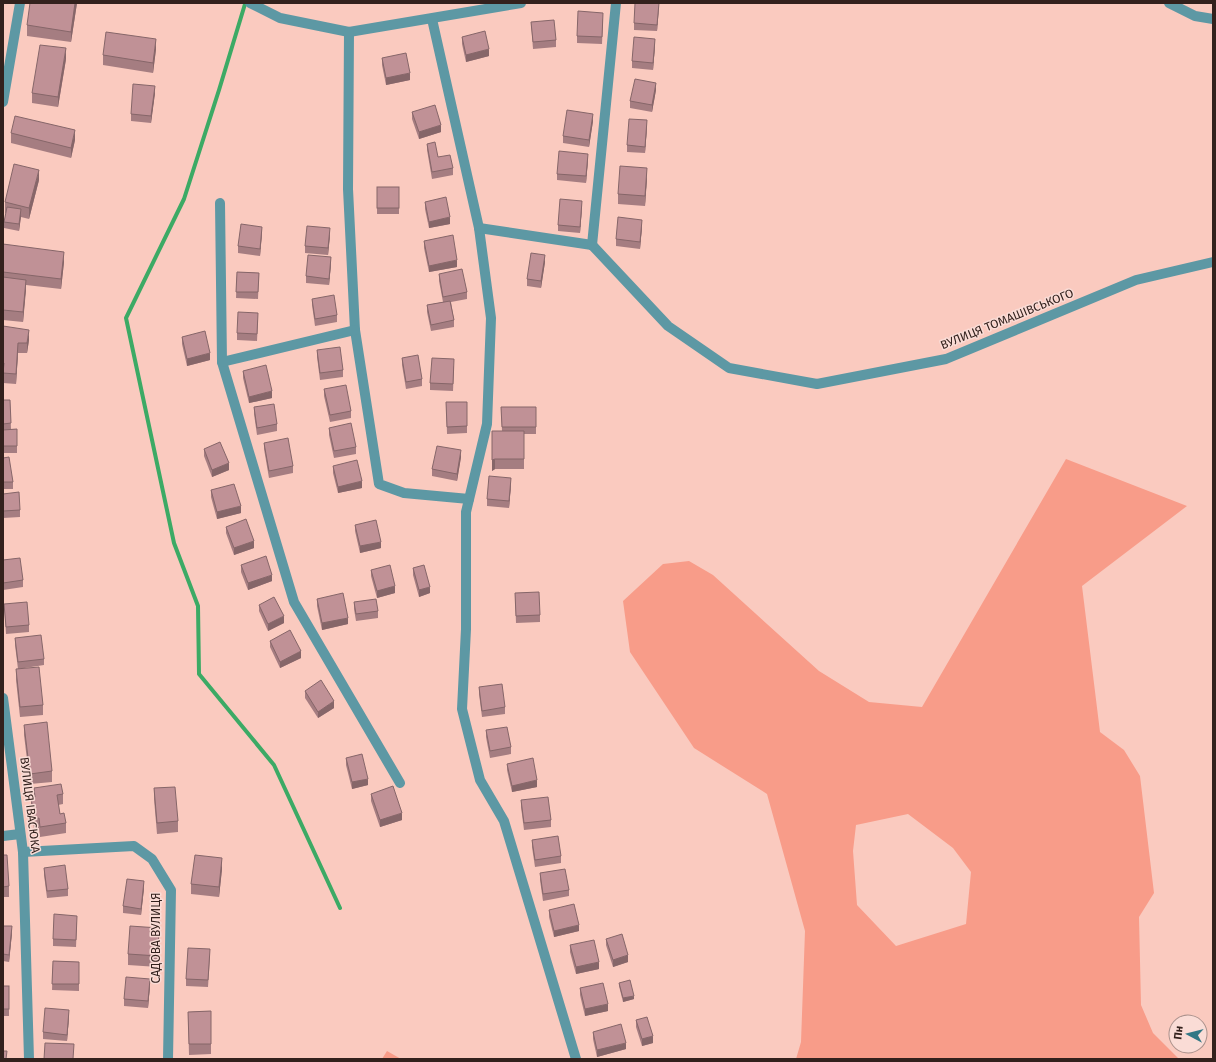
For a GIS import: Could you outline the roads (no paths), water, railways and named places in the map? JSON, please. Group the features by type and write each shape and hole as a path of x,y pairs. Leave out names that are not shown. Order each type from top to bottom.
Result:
{"street":[{"path":"3,102 20,3"},
{"path":"250,3 280,18 349,32 521,3"},
{"path":"479,228 592,245 616,3"},
{"path":"1169,3 1195,16 1213,20"},
{"path":"432,19 479,228 491,318 487,424 466,512 466,629 462,709 480,780 504,821 576,1059"},
{"path":"349,32 348,189 355,330 379,484 404,493 469,499"},
{"path":"220,203 222,362 294,602 400,783"},
{"name":"ВУЛИЦЯ ТОМАШІВСЬКОГО","path":"592,245 668,326 729,368 817,384 946,359 1136,280 1213,262"},
{"path":"222,362 355,330"},
{"name":"ВУЛИЦЯ ІВАСЮКА","path":"3,698 23,852 29,1059"},
{"path":"3,836 20,834"},
{"name":"САДОВА ВУЛИЦЯ","path":"23,852 134,846 152,859 171,890 168,1059"}],"waterway":[{"path":"245,4 184,199 126,318 174,543 198,606 199,674 274,765 340,908"}]}
